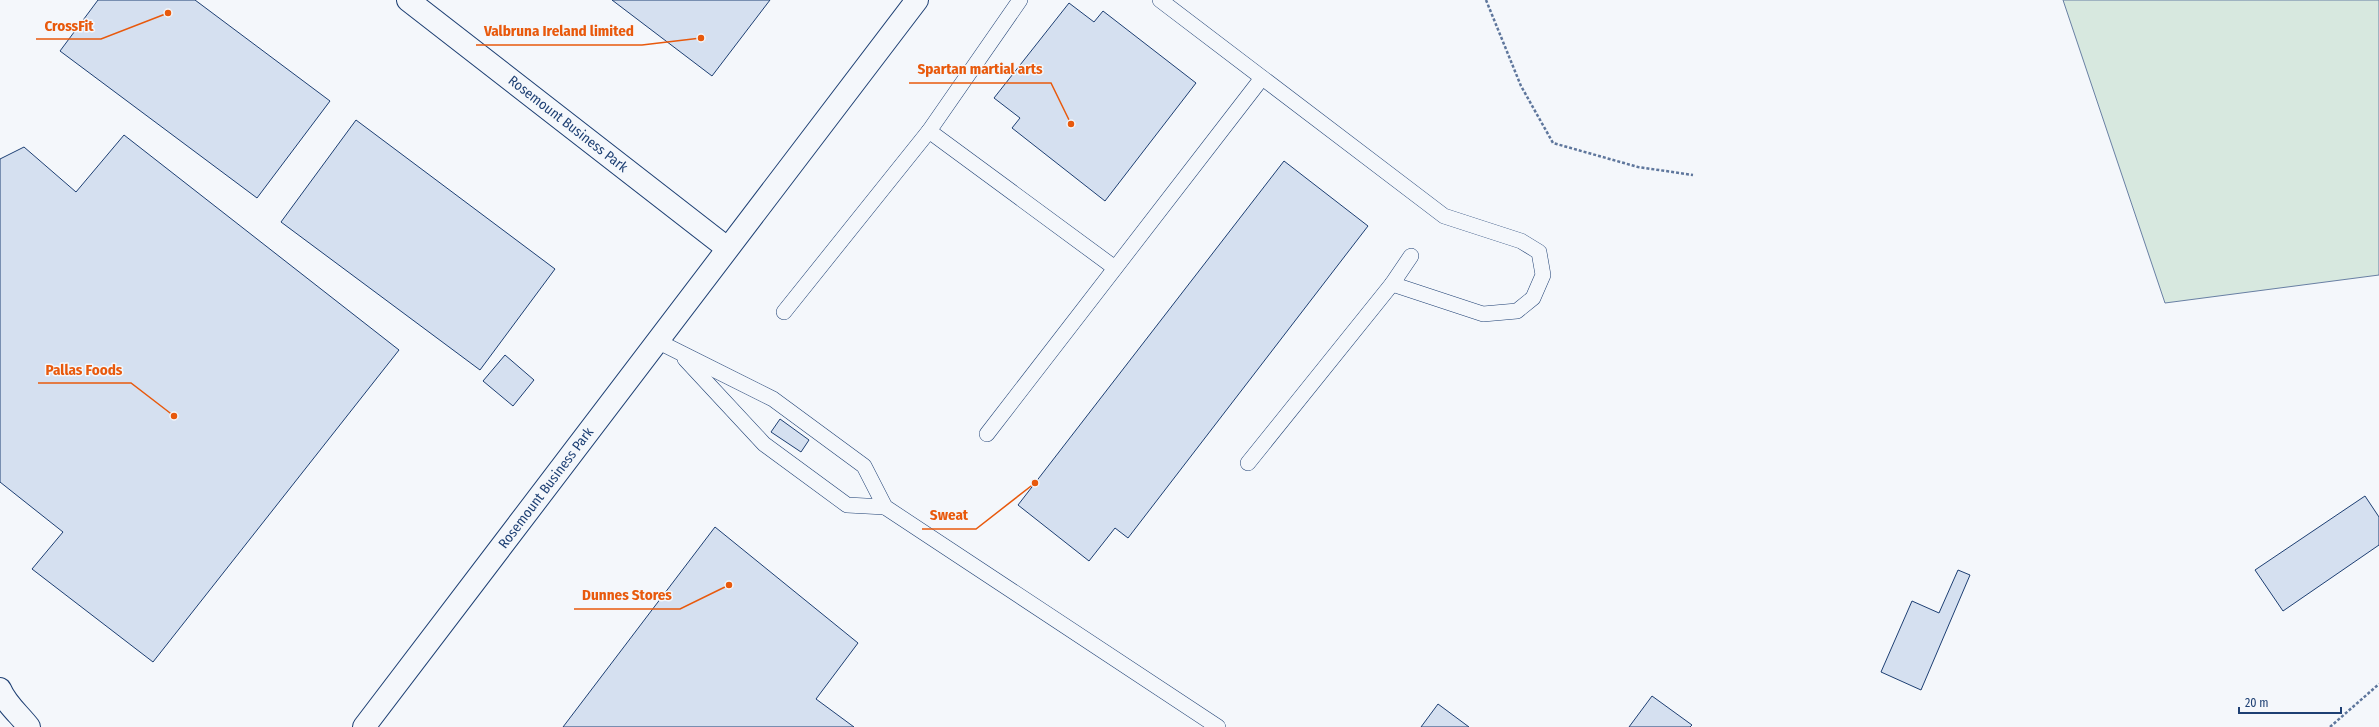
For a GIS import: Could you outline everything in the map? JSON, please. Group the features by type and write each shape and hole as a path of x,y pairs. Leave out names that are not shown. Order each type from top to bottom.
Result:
{"street":[{"name":"Rosemount Business Park","path":"408,0 727,248"},
{"name":"Rosemount Business Park","path":"364,727 917,0"},
{"path":"1,696 17,710 29,727"}],"lane":[{"path":"784,312 929,131 1020,0"},
{"path":"1160,0 1444,216 1521,241 1539,252 1543,275 1534,298 1517,311 1483,314 1392,284"},
{"path":"987,434 1262,78"},
{"path":"929,131 1115,268"},
{"path":"1248,463 1392,284 1410,256"},
{"path":"657,341 773,399 864,466 885,507 1218,727"},
{"path":"677,351 764,444 847,505 885,507"}],"path":[{"path":"1486,0 1521,86 1553,142 1638,167 1692,175"},
{"path":"2330,727 2379,684"}],"shaded area":[{"path":"2063,0 2379,0 2379,275 2165,303"}],"building":[{"path":"98,0 195,0 330,101 257,198 60,51"},
{"path":"612,0 770,0 712,76"},
{"path":"1069,3 1094,22 1103,11 1196,83 1105,201 1012,128 1020,118 994,98"},
{"path":"356,120 555,269 480,370 281,222"},
{"path":"124,135 399,350 153,662 32,569 63,532 0,482 0,159 24,147 76,192"},
{"path":"1284,161 1368,226 1128,538 1115,528 1089,561 1018,505"},
{"path":"505,355 534,380 513,406 483,381"},
{"path":"780,419 809,440 801,452 771,432"},
{"path":"2365,496 2379,517 2379,545 2283,611 2255,570"},
{"path":"715,527 858,643 816,699 854,727 563,727"},
{"path":"1958,570 1970,575 1921,690 1881,672 1912,601 1939,613"},
{"path":"1652,696 1692,725 1690,727 1629,727"},
{"path":"1438,704 1469,727 1421,727"}],"place":[{"name":"CrossFit","path":"168,13"},
{"name":"Valbruna Ireland limited","path":"701,38"},
{"name":"Spartan martial arts","path":"1071,124"},
{"name":"Pallas Foods","path":"174,416"},
{"name":"Sweat","path":"1035,483"},
{"name":"Dunnes Stores","path":"729,585"}]}
